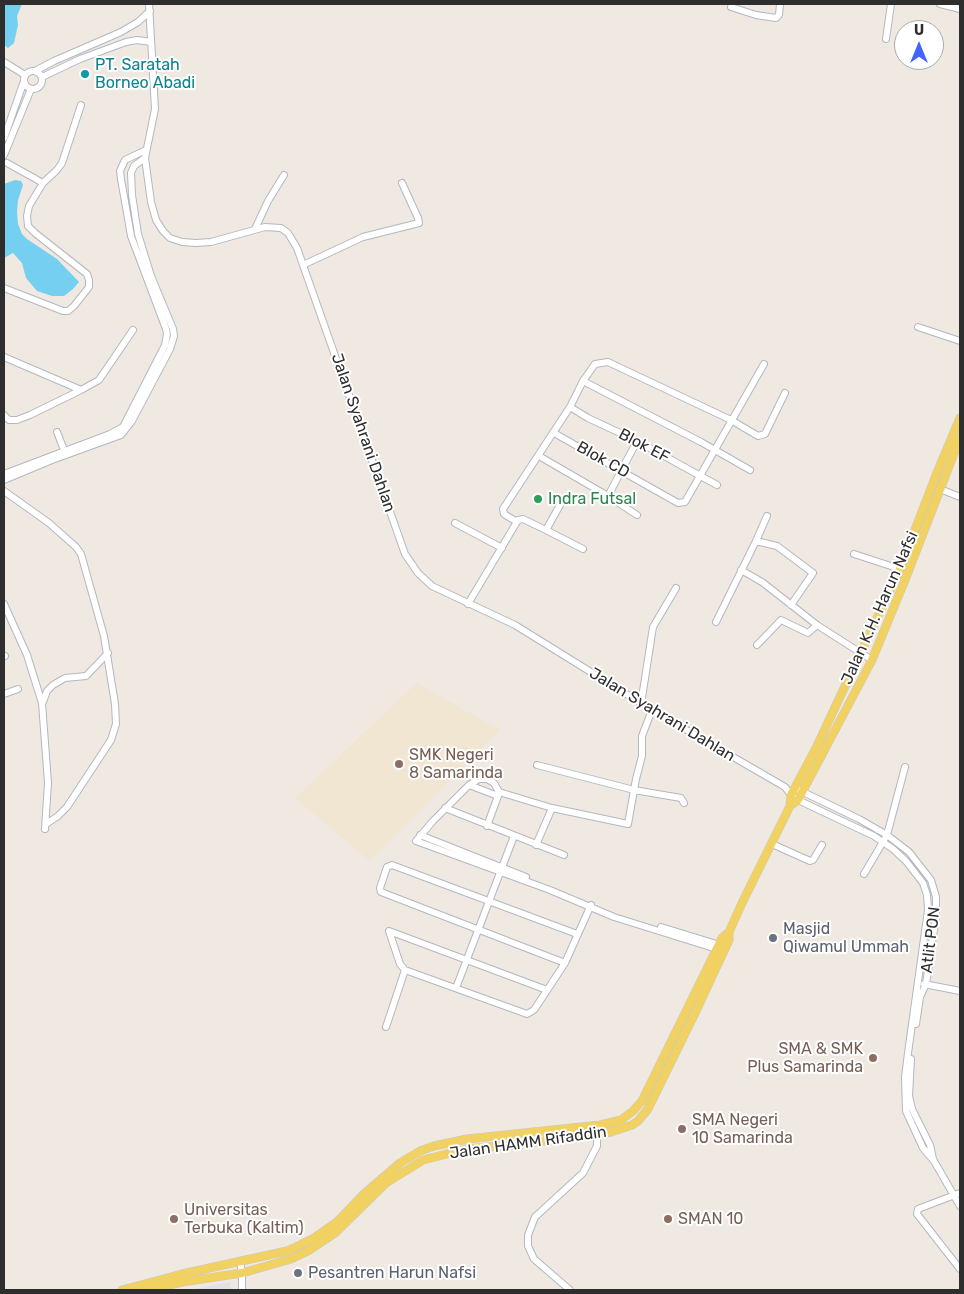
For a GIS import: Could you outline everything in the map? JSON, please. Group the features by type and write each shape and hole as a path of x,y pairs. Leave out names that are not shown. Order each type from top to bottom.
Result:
{"main road":[{"name":"Jalan K.H. Harun Nafsi","path":"798,800 796,792 861,654 879,611 900,570 960,418"},
{"name":"Jalan K.H. Harun Nafsi","path":"796,792 872,660 960,438"},
{"path":"928,497 936,500"},
{"name":"Jalan HAMM Rifaddin","path":"122,1290 182,1274 287,1251 314,1238 337,1222 385,1175 420,1151 455,1141 608,1124 620,1120 633,1111 642,1101 721,948 729,940 729,932 742,903 796,792"},
{"name":"Jalan HAMM Rifaddin","path":"790,806 798,800"},
{"name":"Jalan HAMM Rifaddin","path":"147,1290 242,1272 291,1259 308,1251 335,1233 386,1183 423,1160 450,1152 611,1132 632,1125 648,1109 721,948"},
{"path":"490,1136 491,1146"}],"street":[{"path":"731,7 756,15 776,18 779,15 780,4"},
{"path":"886,39 891,4"},
{"path":"940,4 960,9"},
{"path":"4,138 24,78 30,71 36,71 54,60 121,32 138,22 150,7"},
{"name":"Jalan Syahrani Dahlan","path":"150,7 155,109 145,158 151,202 156,220 170,238 182,242 211,242 255,229 274,226 288,233 297,248 405,554 418,574 432,586 515,625 651,712 796,792"},
{"path":"121,32 126,42"},
{"path":"42,77 80,58 126,42 137,40 151,42"},
{"path":"4,62 24,78 26,86 31,89"},
{"path":"36,71 42,77"},
{"path":"42,77 40,86 31,89 4,155 7,163 43,183"},
{"path":"4,288 63,311 68,311 89,287 90,280 87,274 28,226 27,216 29,206 43,183 62,163 81,104"},
{"path":"4,474 110,434 123,427 167,339 166,329 131,236 120,171 125,160 146,150"},
{"path":"4,480 121,435 132,422 170,349 174,329 151,276 138,234 131,186 131,173 134,166 145,158"},
{"path":"4,171 7,163"},
{"path":"255,229 268,201 284,175"},
{"path":"303,265 363,237 419,223 402,183"},
{"path":"122,187 131,186"},
{"path":"918,327 960,341"},
{"path":"4,415 9,420 30,416 91,386 99,380 133,330"},
{"path":"4,357 81,390"},
{"path":"517,522 504,514 503,509 570,408 583,381 594,364 608,362 731,420 758,436 765,434 785,393"},
{"path":"700,476 764,364"},
{"path":"583,381 750,470"},
{"name":"Blok EF","path":"570,408 637,441 717,485"},
{"path":"57,432 64,450"},
{"name":"Blok CD","path":"554,433 678,503 687,501 700,476"},
{"path":"608,496 620,470 637,441"},
{"path":"539,456 637,515"},
{"path":"940,489 960,497"},
{"path":"4,491 49,523 76,547 81,554 108,653 115,704 116,724 111,740 67,807 46,826 48,783 42,704 37,682 27,655 4,604"},
{"path":"546,530 560,505"},
{"path":"716,622 767,516"},
{"path":"468,604 520,519 584,549"},
{"path":"455,523 502,548"},
{"path":"756,541 777,546 812,573 791,605"},
{"path":"854,554 900,570"},
{"path":"741,570 762,582 817,626 872,660"},
{"path":"641,704 653,627 676,588"},
{"path":"757,645 781,620 808,633 817,626"},
{"path":"42,704 47,691 53,685 65,678 86,676 108,653"},
{"path":"4,694 18,689"},
{"path":"469,785 552,808 627,825 642,756 642,736 651,712"},
{"path":"537,765 634,790 681,798 684,803"},
{"path":"864,874 887,835 905,767"},
{"path":"487,826 499,794 494,783 484,778 469,785 418,838 500,870 568,893 614,917 721,948"},
{"name":"Atlit PON","path":"796,792 859,819 898,842 931,880 934,889 936,916 926,984 920,997 909,1096 912,1109 930,1145 934,1161"},
{"name":"Atlit PON","path":"798,800 860,829 893,849 906,860 923,883 927,895 928,910 906,1077 906,1111 923,1148 957,1194 960,1206"},
{"path":"445,808 536,845 564,854"},
{"path":"536,845 552,808"},
{"path":"456,988 514,836"},
{"path":"772,844 810,861 813,860 822,845"},
{"path":"565,963 381,892 380,888 387,867 392,865 577,934"},
{"path":"547,990 389,930 401,966 405,970 525,1014 534,1010 565,963 591,906"},
{"path":"386,1027 405,970"},
{"path":"918,983 960,991"},
{"path":"570,1290 534,1259 528,1246 528,1235 536,1217 583,1173 597,1146 597,1134"},
{"path":"957,1194 918,1209 917,1214 960,1269"},
{"path":"240,1262 242,1290"}],"shaded area":[{"name":"SMK Negeri 8 Samarinda","path":"417,683 500,730 370,861 295,798"},
{"path":"230,1282 231,1290 189,1290"}],"water":[{"path":"4,4 22,4 17,16 18,25 14,43 8,48 4,45"},
{"path":"15,180 21,181 23,185 18,200 17,212 18,224 22,234 57,259 79,282 64,296 52,296 37,291 26,278 22,263 13,253 4,258 4,184"}],"place":[{"name":"PT. Saratah Borneo Abadi","path":"85,74"},
{"name":"Indra Futsal","path":"538,499"},
{"name":"SMK Negeri 8 Samarinda","path":"399,764"},
{"name":"Masjid Qiwamul Ummah","path":"773,938"},
{"name":"SMA & SMK Plus Samarinda","path":"873,1058"},
{"name":"SMA Negeri 10 Samarinda","path":"682,1129"},
{"name":"Universitas Terbuka (Kaltim)","path":"174,1219"},
{"name":"SMAN 10","path":"668,1219"},
{"name":"Pesantren Harun Nafsi","path":"298,1273"}]}
